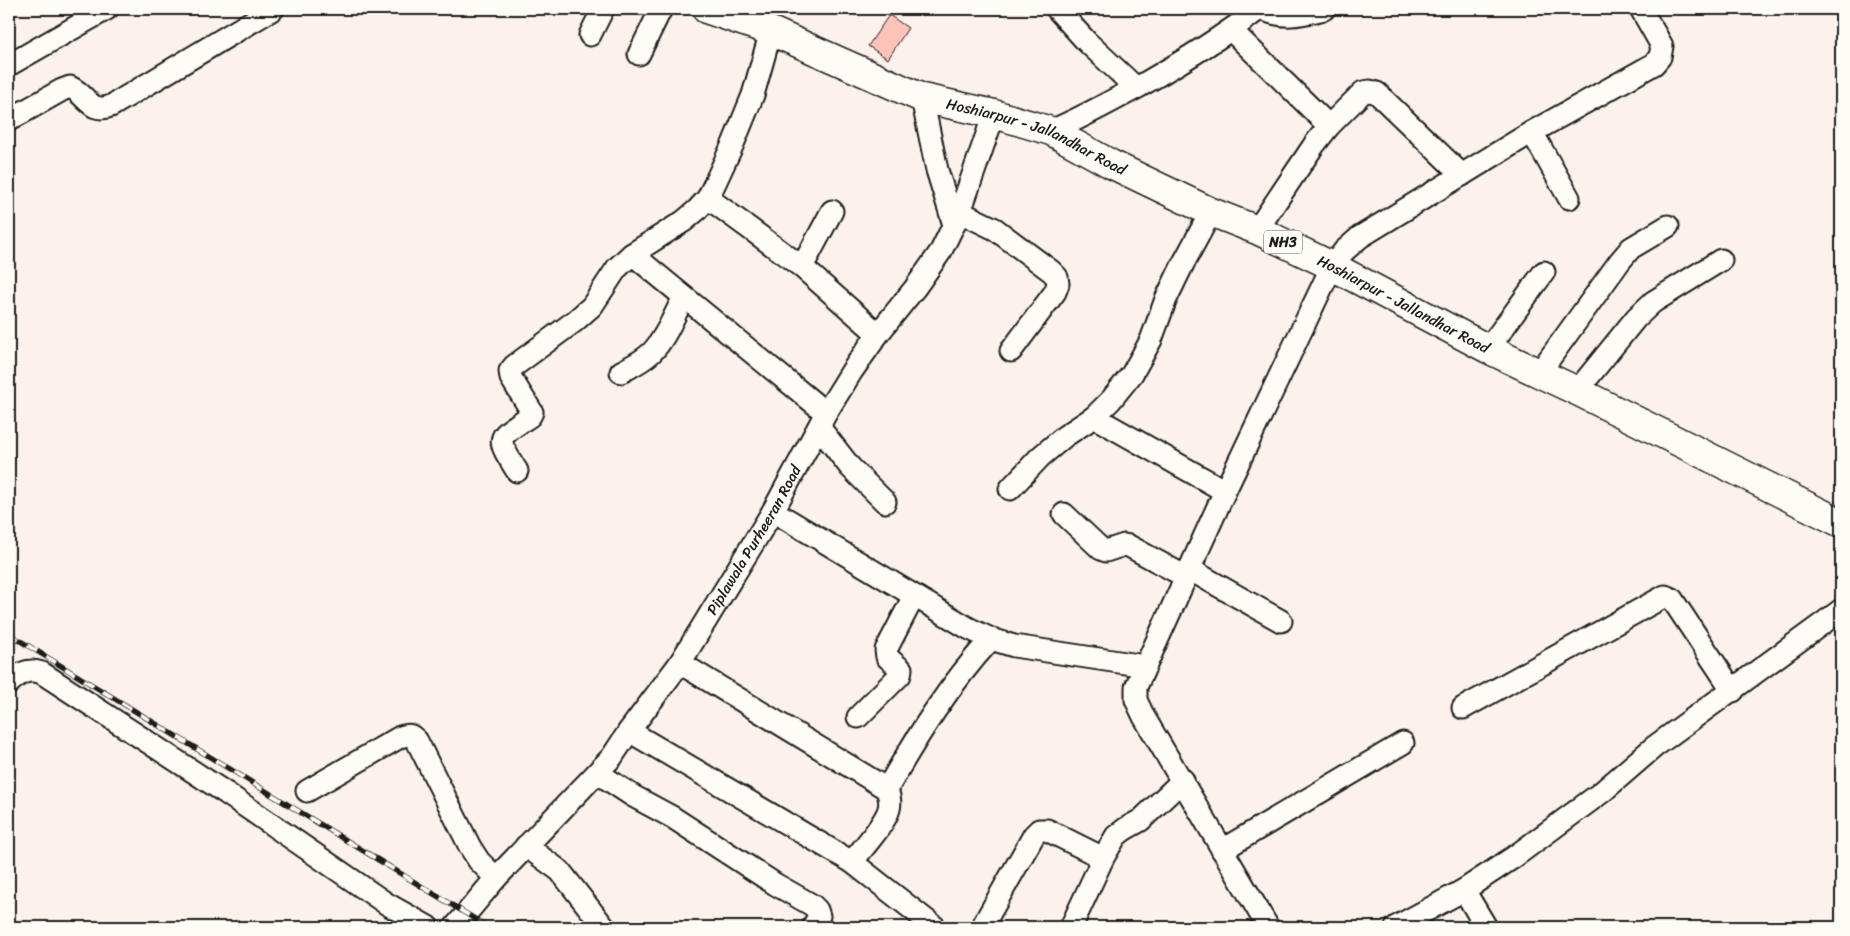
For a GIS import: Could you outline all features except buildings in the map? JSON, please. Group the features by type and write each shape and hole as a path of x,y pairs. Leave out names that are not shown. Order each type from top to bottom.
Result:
{"highway":[{"name":"Hoshiarpur - Jallandhar Road","path":"709,9 771,31 922,98 994,114 1051,131 1111,164 1211,212 1257,230 1332,266 1488,349 1841,522"}],"street":[{"path":"9,65 108,9"},
{"path":"9,120 70,87 78,91 96,108 103,109 111,106 274,9"},
{"path":"590,35 603,9"},
{"path":"639,54 661,9"},
{"path":"1057,9 1097,53 1136,88"},
{"path":"1051,131 1078,120 1197,53 1259,9"},
{"path":"1263,9 1284,16 1301,15 1324,9"},
{"path":"1268,927 1183,780 1144,717 1136,700 1136,687 1225,491 1332,266 1344,251 1360,238 1532,132 1654,64 1660,57 1662,46 1641,9"},
{"path":"1231,30 1329,126"},
{"path":"517,471 503,448 502,437 530,416 532,412 511,378 510,371 592,306 617,268 632,254 684,221 708,198 734,144 753,95 771,31"},
{"path":"1257,230 1309,151 1329,126 1363,92 1377,93 1462,176"},
{"path":"922,98 937,170 957,218 994,229 1057,277 1058,284 1055,292 1011,351"},
{"name":"Piplawala Purheeran Road","path":"455,927 496,878 612,757 680,663 773,511 822,420 852,371 941,251 957,218 994,114"},
{"path":"1532,132 1569,198"},
{"path":"708,198 802,267 878,334"},
{"path":"802,267 832,211"},
{"path":"1010,489 1052,446 1094,417 1132,374 1151,340 1166,299 1183,264 1211,212"},
{"path":"1538,373 1631,248 1668,226"},
{"path":"632,254 684,297 822,420 836,451 862,481 885,502"},
{"path":"1577,391 1622,334 1653,302 1721,260"},
{"path":"1488,349 1544,272"},
{"path":"621,372 641,361 652,352 660,342 684,297"},
{"path":"1094,417 1225,491"},
{"path":"773,511 991,640 1014,646 1145,666"},
{"path":"1064,514 1101,549 1106,551 1124,545 1129,546 1188,573 1281,621"},
{"path":"858,717 900,675 901,669 887,657 886,650 914,596"},
{"path":"1463,708 1665,596 1672,599 1734,691"},
{"path":"1396,927 1464,890 1553,830 1654,748 1734,691 1841,610"},
{"path":"887,789 926,722 971,661 991,640"},
{"path":"680,663 887,789 890,799 885,819 852,862"},
{"path":"9,683 25,672 33,670 42,673 233,798 387,904 428,927"},
{"path":"629,731 852,862 935,927"},
{"path":"307,791 400,737 412,736 417,741 470,847 479,861 496,878"},
{"path":"1222,850 1402,743"},
{"path":"598,773 633,796 679,822 775,884 812,905 817,910 819,916 813,927"},
{"path":"1071,927 1103,858 1120,832 1141,820 1183,780"},
{"path":"991,925 1034,835 1039,830 1047,830 1103,858"},
{"path":"526,846 560,871 604,927"},
{"path":"1464,890 1486,927"}],"railway":[{"path":"9,634 488,927"}]}
